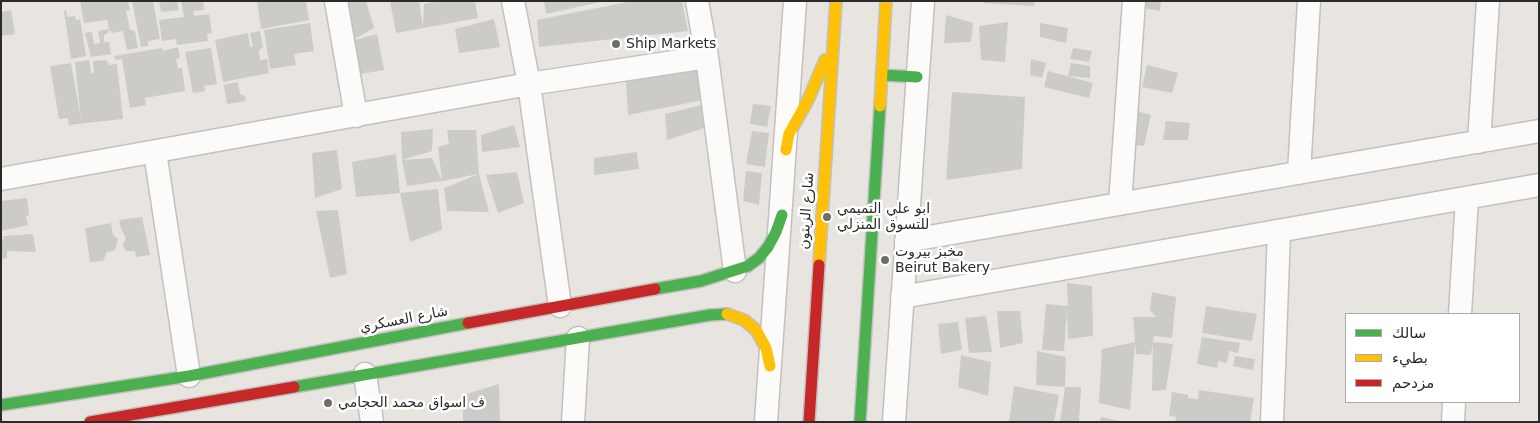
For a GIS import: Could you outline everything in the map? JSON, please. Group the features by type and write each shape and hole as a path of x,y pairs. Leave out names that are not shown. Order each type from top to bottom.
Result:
{"main road":[{"name":"شارع الزيتون","path":"809,422 836,1"},
{"path":"860,422 886,1"},
{"path":"786,150 789,134 818,78 828,54 835,25"},
{"path":"882,75 917,77"},
{"name":"شارع العسكري","path":"1,405 189,376 560,306 701,281 729,278 759,258 768,247 782,215"},
{"path":"701,281 729,278"},
{"path":"701,317 723,306"},
{"path":"90,422 191,413 365,374 728,314 744,320 756,330 766,348 770,366"}],"street":[{"path":"336,1 356,116"},
{"path":"513,1 529,84 560,306"},
{"path":"697,1 707,56 729,278"},
{"path":"766,422 782,215 795,1"},
{"path":"894,422 923,1"},
{"path":"1120,204 1134,1"},
{"path":"1299,173 1309,1"},
{"path":"1480,142 1488,1"},
{"path":"1,179 529,84 707,56"},
{"path":"906,241 1539,131"},
{"path":"155,152 189,376"},
{"path":"902,298 1539,185"},
{"path":"1460,313 1467,198"},
{"path":"1272,422 1279,231"},
{"path":"572,422 578,338"},
{"path":"365,374 372,422"},
{"path":"1453,422 1454,403"}],"building":[{"path":"80,1 128,1 130,10 126,11 130,30 135,31 138,48 127,50 123,31 112,33 107,20 84,23"},
{"path":"132,1 153,1 160,39 148,41 148,46 141,47"},
{"path":"159,1 177,1 179,10 161,12"},
{"path":"181,1 203,1 204,10 193,11 194,16 209,14 212,33 207,34 208,41 177,45 176,39 162,41 159,20 184,17"},
{"path":"257,1 306,1 309,20 261,29"},
{"path":"345,1 366,1 374,28 351,41"},
{"path":"390,1 419,1 423,27 424,4 440,1 475,1 478,18 396,33"},
{"path":"544,1 600,1 600,2 546,14"},
{"path":"632,1 682,1 688,31 539,47 537,20"},
{"path":"984,1 1035,1 1034,6 984,3"},
{"path":"1143,1 1161,1 1160,11 1142,8"},
{"path":"11,10 15,34 1,36 1,12"},
{"path":"66,10 67,17 75,16 76,20 80,19 86,56 71,59 64,11"},
{"path":"946,15 973,23 971,42 944,43"},
{"path":"494,19 500,47 459,53 455,29"},
{"path":"1008,22 1005,62 981,60 979,26"},
{"path":"310,23 314,51 294,54 296,65 270,69 264,30"},
{"path":"1040,23 1068,28 1066,43 1040,37"},
{"path":"109,29 108,33 104,35 104,42 109,42 111,54 91,57 85,33 92,32 94,44 100,43 98,31"},
{"path":"260,31 263,47 259,50 260,60 267,59 269,73 223,82 215,40 248,33 250,47 253,47 250,33"},
{"path":"377,34 384,70 355,75 351,41"},
{"path":"178,47 180,58 176,59 178,68 182,68 185,91 145,98 146,105 130,108 122,59 116,60 114,56 162,48 163,51"},
{"path":"211,48 217,84 204,86 205,91 193,93 185,52"},
{"path":"1073,48 1092,51 1089,62 1070,59"},
{"path":"1031,59 1046,63 1042,78 1030,75"},
{"path":"89,60 91,73 94,73 93,61 106,60 109,65 117,64 123,119 69,125 68,118 59,119 50,66 71,63 81,119 75,62"},
{"path":"1071,63 1090,66 1090,78 1068,76"},
{"path":"1147,65 1178,73 1172,93 1142,87"},
{"path":"698,68 703,100 628,115 626,81"},
{"path":"1048,71 1093,83 1089,98 1044,87"},
{"path":"238,82 240,94 245,96 246,101 227,104 224,85"},
{"path":"952,92 1025,97 1022,169 946,180"},
{"path":"753,104 771,106 767,127 750,124"},
{"path":"702,105 707,127 667,140 665,114"},
{"path":"1133,110 1151,115 1144,146 1129,144"},
{"path":"1166,121 1190,123 1188,140 1163,140"},
{"path":"514,125 520,147 482,152 481,135"},
{"path":"433,129 432,151 402,160 401,132"},
{"path":"447,130 476,130 479,174 442,181 438,147 449,144"},
{"path":"752,131 769,133 765,167 746,164"},
{"path":"337,150 342,189 315,198 312,153"},
{"path":"637,152 639,169 594,175 594,158"},
{"path":"396,154 400,193 356,197 352,162"},
{"path":"432,158 442,181 407,186 402,160"},
{"path":"746,171 762,173 759,205 743,201"},
{"path":"517,172 524,203 498,213 486,175"},
{"path":"479,174 489,212 447,211 444,188"},
{"path":"438,189 442,230 410,242 400,193"},
{"path":"27,198 29,215 26,216 28,225 1,231 1,201"},
{"path":"338,210 347,274 330,278 316,211"},
{"path":"142,217 150,255 136,257 135,251 125,251 123,244 126,238 119,220"},
{"path":"111,223 113,235 118,239 115,250 107,252 103,261 90,262 85,228"},
{"path":"33,234 36,252 7,251 7,258 1,259 1,239 4,239 4,236"},
{"path":"1067,283 1092,286 1093,336 1068,339 1067,310 1064,351 1042,350 1046,304 1068,306"},
{"path":"1152,292 1176,297 1172,338 1154,336 1151,355 1136,354 1133,317 1156,317 1150,310"},
{"path":"1206,306 1257,314 1252,341 1202,333"},
{"path":"997,311 1020,311 1023,343 1000,348"},
{"path":"986,316 992,352 969,353 965,318"},
{"path":"958,322 962,350 941,354 938,324"},
{"path":"1202,337 1240,343 1238,353 1229,351 1227,363 1218,361 1217,368 1197,364"},
{"path":"1135,342 1130,410 1099,403 1102,349"},
{"path":"1153,342 1173,344 1166,390 1152,391"},
{"path":"1037,351 1066,357 1065,387 1036,385"},
{"path":"961,355 991,362 988,396 958,387"},
{"path":"1235,356 1255,359 1253,370 1233,366"},
{"path":"499,384 500,422 463,422 463,395"},
{"path":"1014,386 1059,395 1054,422 1009,422"},
{"path":"1065,387 1081,387 1079,422 1060,422"},
{"path":"1199,390 1254,398 1250,422 1175,422 1176,417 1169,416 1172,392 1188,395 1188,398 1198,399"},
{"path":"1101,417 1119,421 1119,422 1100,422"}],"traffic: fast":[{"path":"882,75 917,77"},
{"path":"860,422 880,106"},
{"path":"655,289 701,281 748,266 759,258 768,247 782,215"},
{"path":"294,387 710,315 727,314"},
{"path":"1,405 189,376 468,323"}],"traffic: slow":[{"path":"819,265 836,1"},
{"path":"880,106 886,1"},
{"path":"786,150 789,134 808,100 825,60"},
{"path":"727,314 744,320 756,330 766,348 770,366"}],"traffic: jam":[{"path":"809,422 819,265"},
{"path":"468,323 655,289"},
{"path":"90,422 294,387"}],"place":[{"name":"Ship Markets","path":"616,44"},
{"name":"ابو علي التميمي للتسوق المنزلي","path":"827,217"},
{"name":"مخبز بيروت Beirut Bakery","path":"885,260"},
{"name":"ف اسواق محمد الحجامي","path":"328,403"}]}
